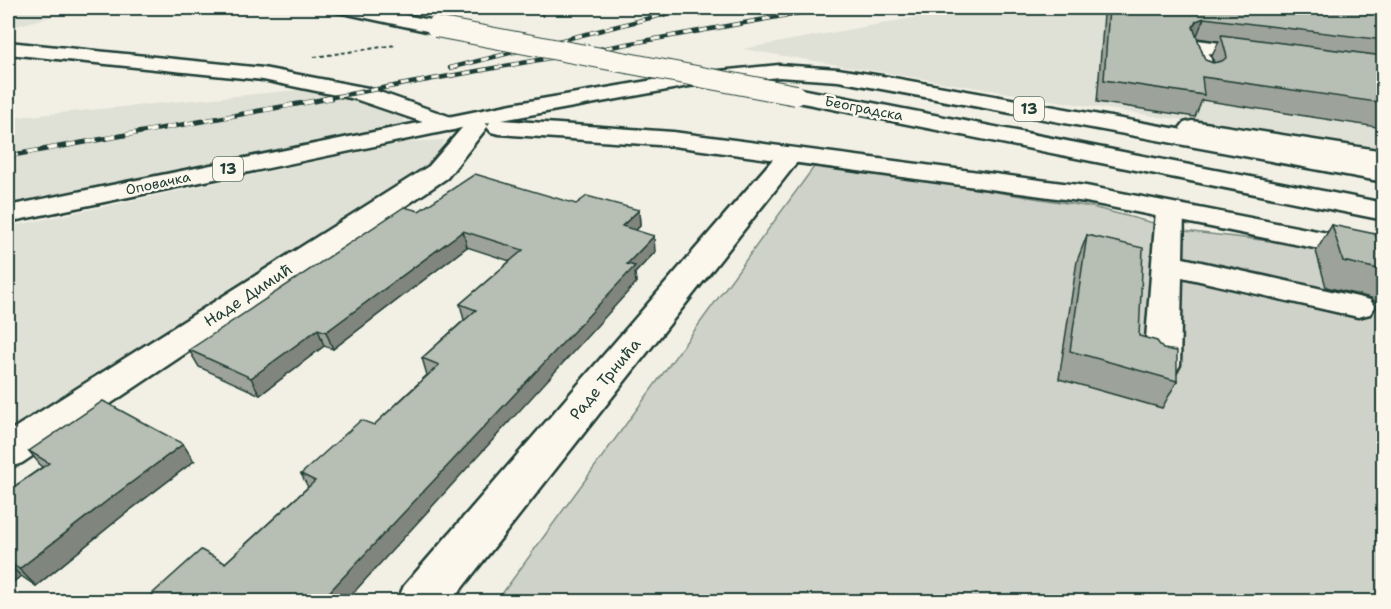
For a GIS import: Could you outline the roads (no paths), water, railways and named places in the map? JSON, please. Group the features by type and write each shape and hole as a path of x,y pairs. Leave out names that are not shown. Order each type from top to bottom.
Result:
{"main road":[{"name":"Београдска","path":"343,8 796,95 1383,212"},
{"path":"1205,76 1197,46 1279,56"},
{"path":"8,48 263,74 360,93 463,125"},
{"name":"13","path":"463,125 672,82 779,71 838,75 1383,174"},
{"path":"672,82 659,94 652,110 658,126 673,139"},
{"name":"13","path":"463,125 673,139 1086,194 1383,253"},
{"name":"Оповачка","path":"8,214 463,125"},
{"name":"Наде Димић","path":"8,452 438,172 463,125"},
{"path":"1192,128 1383,159"},
{"name":"Раде Трнића","path":"421,602 789,156"},
{"path":"1162,365 1170,210"},
{"path":"1167,264 1358,308"}],"railway":[{"path":"450,68 690,8"},
{"path":"322,99 827,8"},
{"path":"8,156 331,98"}]}
